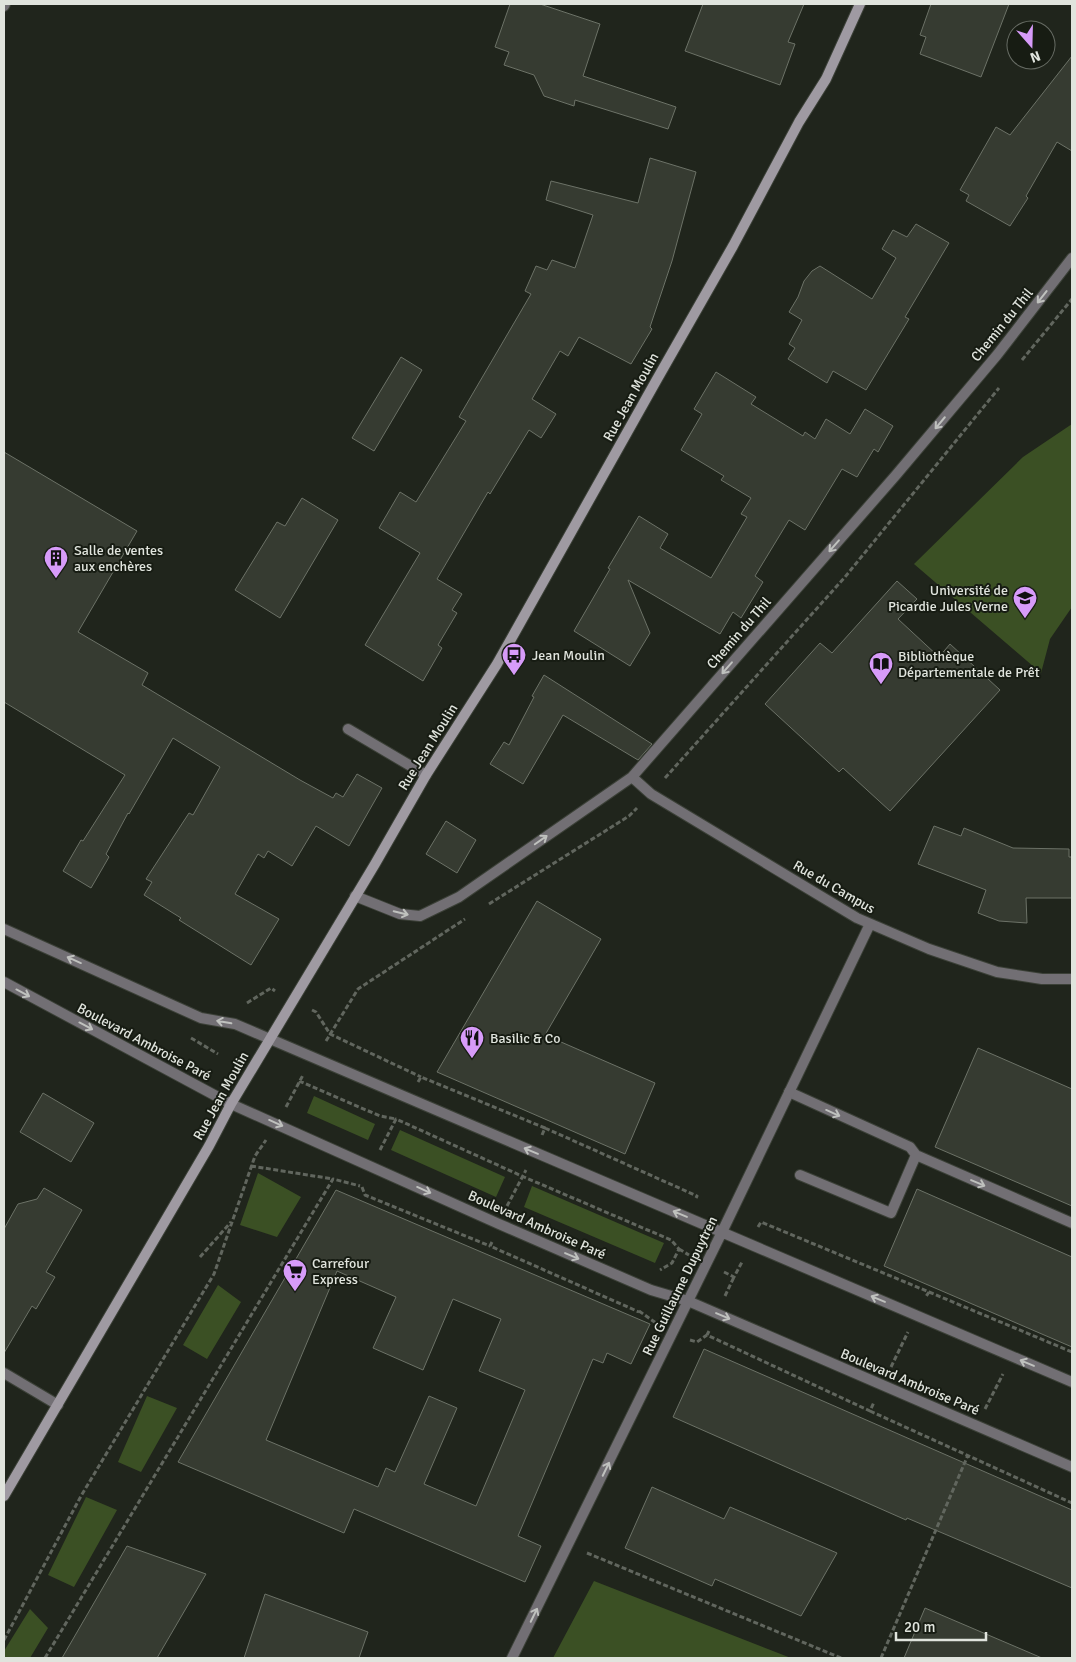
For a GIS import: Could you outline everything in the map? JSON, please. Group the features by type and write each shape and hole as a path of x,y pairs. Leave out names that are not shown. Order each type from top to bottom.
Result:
{"main road":[{"name":"Rue Jean Moulin","path":"4,1496 209,1146 231,1104 426,776 498,664 733,246 799,122 826,79 860,4"}],"street":[{"name":"Chemin du Thil","path":"355,896 400,914 420,916 460,897 632,777 896,475 997,355 1072,258"},
{"path":"348,729 426,776"},
{"name":"Rue du Campus","path":"632,777 651,794 848,914 929,949 997,972 1042,979 1072,979"},
{"name":"Rue Guillaume Dupuytren","path":"512,1658 722,1232 870,924"},
{"path":"4,929 201,1018 236,1024 1072,1382"},
{"name":"Boulevard Ambroise Paré","path":"4,982 231,1104 642,1286 688,1301 1072,1466"},
{"path":"789,1092 910,1147 916,1155 1072,1223"},
{"path":"800,1175 891,1213 916,1155"},
{"path":"4,1373 58,1405"}],"path":[{"path":"1022,361 1072,299"},
{"path":"481,909 629,816 651,794 845,577 1003,384"},
{"path":"4,1640 81,1496 214,1274 255,1156 277,1124 299,1080 316,1058 358,988 473,914"},
{"path":"247,1003 271,988 316,1012 330,1034 421,1078"},
{"path":"299,1080 380,1116 396,1120 671,1240 679,1249 734,1277"},
{"path":"396,1120 362,1187 365,1195 490,1246"},
{"path":"251,1166 333,1179 362,1187"},
{"path":"516,1210 506,1207 524,1177"},
{"path":"45,1658 333,1179"},
{"path":"200,1257 233,1219"},
{"path":"1072,1352 761,1222 707,1335 1072,1503"},
{"path":"651,1267 660,1270 672,1263 679,1249"},
{"path":"870,1411 915,1315 928,1292"},
{"path":"994,1413 985,1410 1012,1356 1022,1331"},
{"path":"881,1658 968,1455"},
{"path":"568,1545 841,1658"}],"green space":[{"path":"1072,424 1072,607 1050,639 1041,673 914,564 1023,457"},
{"path":"314,1096 375,1124 368,1140 307,1113"},
{"path":"400,1130 505,1177 496,1197 391,1150"},
{"path":"258,1173 301,1197 277,1237 240,1225"},
{"path":"532,1186 664,1243 655,1263 524,1207"},
{"path":"218,1285 241,1302 207,1359 183,1345"},
{"path":"147,1396 177,1408 141,1472 118,1462"},
{"path":"86,1497 117,1510 74,1587 48,1575"},
{"path":"594,1581 791,1658 553,1658"},
{"path":"30,1609 48,1628 30,1658 4,1658 4,1651"}],"building":[{"path":"510,4 540,4 600,24 583,76 676,107 668,129 575,100 574,106 544,96 534,75 504,65 509,52 495,47"},
{"path":"703,4 804,4 788,42 795,44 780,85 685,51"},
{"path":"931,4 1009,4 981,77 920,54 926,37 920,35"},
{"path":"1072,56 1072,151 1057,142 1026,196 1028,198 1010,226 966,201 969,195 960,190 996,127 1010,135"},
{"path":"650,158 696,172 672,261 650,327 652,329 631,364 579,337 568,356 560,351 532,399 556,414 541,438 529,430 490,494 488,492 437,579 462,594 452,610 457,613 438,645 442,648 423,681 365,645 420,553 379,528 400,492 416,502 466,421 459,417 531,294 525,291 536,266 547,270 552,260 575,268 593,215 546,200 551,181 638,203"},
{"path":"916,224 949,243 905,317 909,319 866,390 833,371 827,383 788,359 795,348 789,344 802,320 789,312 798,297 804,281 812,271 820,266 872,299 896,258 882,249 893,230 907,237"},
{"path":"401,357 422,370 374,451 352,438"},
{"path":"716,372 756,397 751,404 803,436 805,432 815,439 826,419 850,434 865,409 893,426 878,452 874,449 857,477 842,469 805,530 789,520 755,576 763,582 741,618 733,612 720,634 628,580 650,633 630,666 574,631 639,516 668,534 660,548 711,578 747,517 741,514 751,498 721,480 724,476 681,450 702,414 694,409"},
{"path":"4,452 137,531 78,632 148,673 142,685 333,798 336,793 343,797 357,774 382,788 349,846 316,826 292,866 268,851 264,858 258,854 235,894 279,919 251,965 179,920 181,918 144,895 152,882 146,879 189,813 193,815 220,767 173,738 128,813 106,854 109,857 91,888 63,871 81,840 83,841 125,775 4,702"},
{"path":"302,498 338,520 280,618 235,590 277,522 285,526"},
{"path":"897,581 917,599 898,619 939,657 950,644 1000,690 890,811 843,768 839,772 765,704 820,643 832,653"},
{"path":"544,675 652,744 638,760 563,715 523,784 490,764 504,742 509,745"},
{"path":"446,821 476,840 457,873 426,854"},
{"path":"934,826 961,836 964,828 1013,848 1069,849 1069,857 1072,857 1072,898 1026,898 1027,923 999,921 978,913 986,890 918,864"},
{"path":"537,901 601,939 545,1035 655,1083 625,1154 437,1072"},
{"path":"978,1048 1072,1089 1072,1206 935,1147"},
{"path":"43,1093 94,1123 71,1162 20,1132"},
{"path":"44,1188 82,1210 46,1272 55,1277 36,1309 32,1306 4,1353 4,1229 18,1204 37,1199"},
{"path":"917,1189 1072,1257 1072,1347 884,1266"},
{"path":"336,1190 650,1324 631,1364 607,1353 603,1363 593,1359 518,1536 541,1546 525,1582 354,1509 344,1533 178,1462","holes":["337,1271 396,1297 373,1348 423,1370 453,1299 501,1319 479,1371 525,1390 476,1506 424,1484 457,1408 429,1396 395,1472 386,1468 378,1487 266,1440"]},
{"path":"704,1349 1072,1510 1072,1588 907,1518 906,1520 673,1417"},
{"path":"652,1487 724,1519 730,1507 837,1553 801,1616 715,1579 712,1586 625,1548"},
{"path":"127,1546 206,1574 157,1658 62,1658"},
{"path":"265,1594 368,1632 359,1658 244,1658"},
{"path":"925,1608 1042,1658 904,1658"}],"place":[{"name":"Salle de ventes aux enchères","path":"56,579"},
{"name":"Université de Picardie Jules Verne","path":"1025,619"},
{"name":"Jean Moulin","path":"514,676"},
{"name":"Bibliothèque Départementale de Prêt","path":"881,685"},
{"name":"Basilic & Co","path":"472,1059"},
{"name":"Carrefour Express","path":"295,1292"}]}
